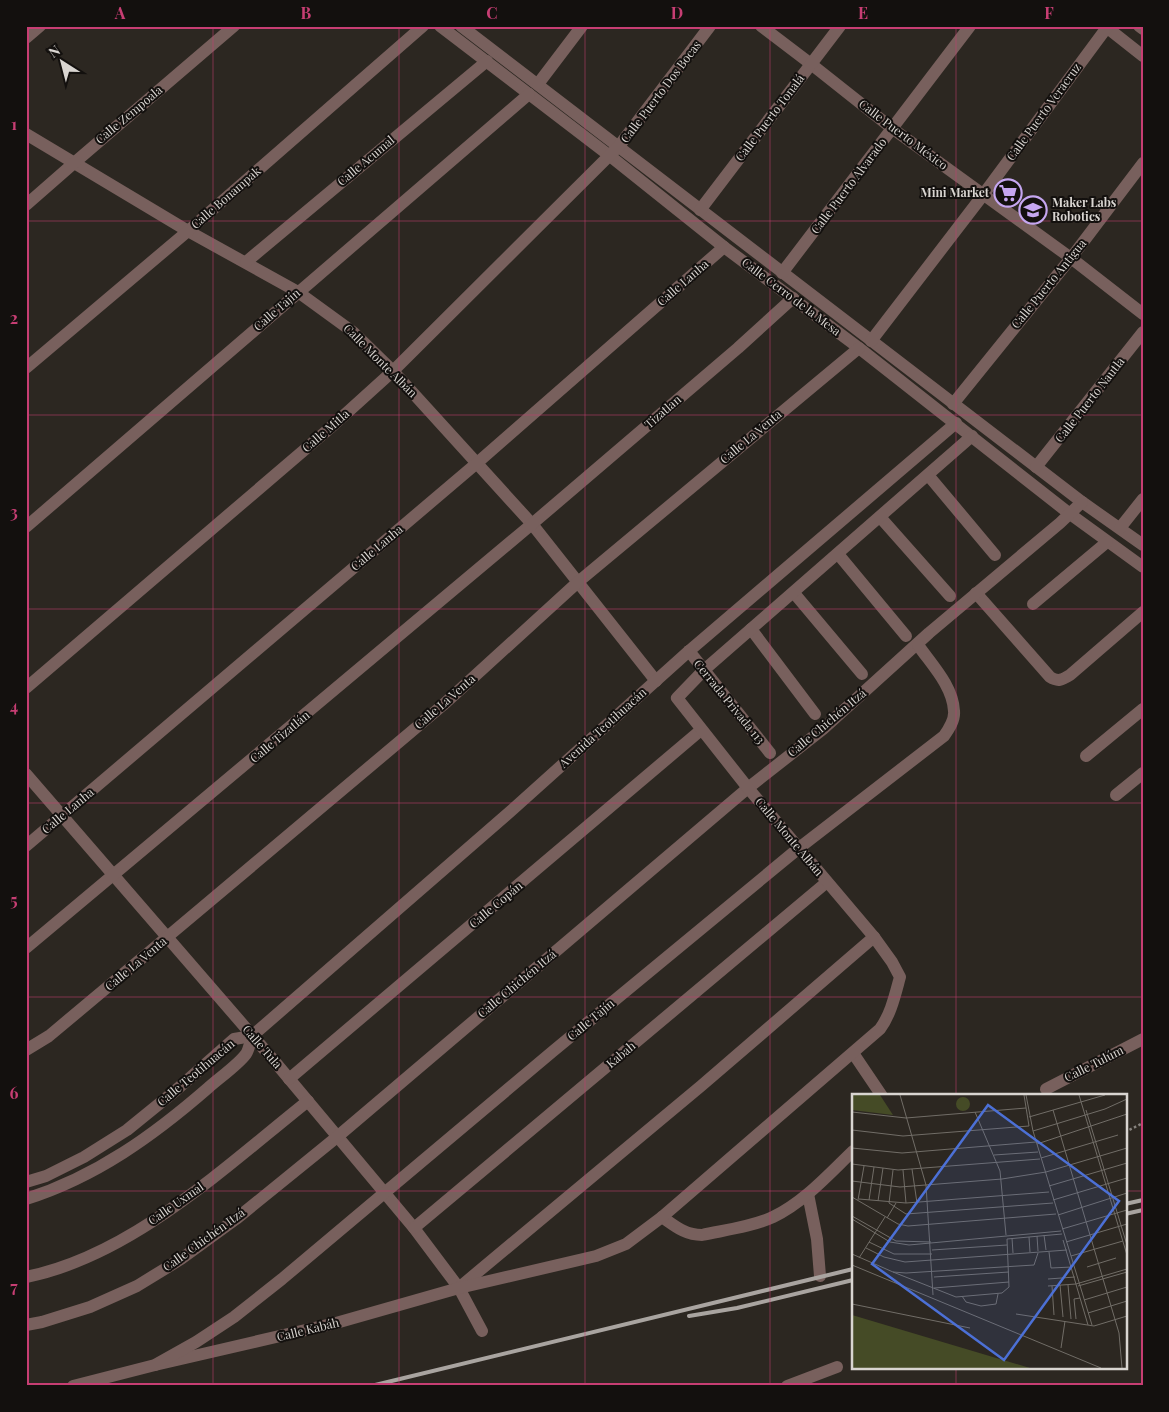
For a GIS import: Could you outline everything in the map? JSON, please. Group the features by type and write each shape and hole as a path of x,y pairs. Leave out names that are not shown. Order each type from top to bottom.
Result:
{"street":[{"path":"26,38 40,26"},
{"name":"Calle Zempoala","path":"26,205 234,26"},
{"name":"Calle Bonampak","path":"26,368 188,231 423,26"},
{"name":"Calle Cerro de la Mesa","path":"440,26 610,156 724,247 956,423 1070,514 1143,567"},
{"name":"Calle Cerro de la Mesa","path":"461,26 1036,467 1143,545"},
{"path":"538,84 582,26"},
{"name":"Calle Puerto Dos Bocas","path":"610,156 710,26"},
{"name":"Calle Puerto México","path":"761,26 892,129 1071,258 1143,314"},
{"name":"Calle Puerto Tonalá","path":"700,210 840,26"},
{"name":"Calle Puerto Alvarado","path":"782,273 970,26"},
{"path":"1139,26 1143,29"},
{"path":"1107,27 1143,56"},
{"name":"Calle Puerto Veracruz","path":"871,341 983,195 1107,27"},
{"name":"Calle Acumal","path":"246,262 487,62"},
{"name":"Calle Tajín","path":"26,526 529,94"},
{"name":"Calle Monte Albán","path":"26,134 188,231 298,292 353,332 393,371 532,524 656,681"},
{"name":"Calle Mitla","path":"26,688 330,428 393,371 610,156"},
{"name":"Calle Puerto Antigua","path":"954,404 1071,258 1143,163"},
{"name":"Calle Lanha","path":"26,846 477,463 724,247"},
{"name":"Tizatlan","path":"532,524 738,348 793,298"},
{"name":"Calle Puerto Nautla","path":"1036,467 1143,332"},
{"name":"Calle La Venta","path":"26,1050 49,1036 443,705 578,582 858,348"},
{"name":"Avenida Teotihuacán","path":"252,1036 519,803 688,651 956,423"},
{"path":"704,670 972,436"},
{"path":"928,474 995,555"},
{"path":"1120,528 1143,499"},
{"name":"Calle Chichén Itzá","path":"26,1325 90,1307 145,1281 181,1259 236,1219 337,1136 748,788 823,729 1082,502"},
{"path":"860,505 877,519 950,596"},
{"name":"Calle Tizatlán","path":"26,948 532,524"},
{"path":"1033,604 1107,542"},
{"path":"838,554 906,636"},
{"path":"794,593 862,674"},
{"path":"976,593 1050,677 1056,681 1070,675 1143,612"},
{"path":"751,629 816,714"},
{"name":"Calle Tajín","path":"385,1193 559,1046 799,848 944,736 951,725 954,712 950,694 918,645"},
{"name":"Cerrada Privada 113","path":"688,651 770,753"},
{"name":"Calle Monte Albán","path":"704,670 677,698 748,788 874,937 900,977"},
{"path":"1086,756 1143,709"},
{"name":"Calle Copán","path":"289,1078 701,730"},
{"name":"Calle Tula","path":"26,774 289,1078 414,1228 459,1288 482,1331"},
{"path":"1116,795 1140,780"},
{"name":"Kabah","path":"414,1228 827,882"},
{"path":"459,1288 874,937"},
{"name":"Calle Kabáh","path":"73,1386 336,1323 459,1288 596,1256 626,1244 662,1217 880,1029 886,1021 900,977"},
{"name":"Calle Teotihuacán","path":"26,1182 46,1176 84,1157 127,1130 234,1039 252,1036 247,1054 187,1106 138,1144 93,1172 50,1192 26,1200"},
{"name":"Calle Tulúm","path":"1046,1089 1143,1039"},
{"path":"853,1053 881,1094"},
{"name":"Calle Uxmal","path":"26,1277 44,1274 82,1260 135,1232 186,1198 308,1101"},
{"path":"662,1217 689,1234 702,1235 764,1220 774,1216 808,1194 852,1152"},
{"path":"84,1157 93,1172"},
{"name":"Calle Kabáh","path":"155,1366 234,1317 385,1193"},
{"path":"808,1194 817,1239 820,1276"},
{"path":"787,1386 837,1367"}],"path":[{"path":"1126,1132 1143,1123"}],"railway":[{"path":"1126,1204 1143,1200"},
{"path":"1126,1214 1143,1210"},
{"path":"371,1386 852,1269"},
{"path":"689,1316 737,1308 852,1280"}],"place":[{"name":"Mini Market","path":"1008,193"},
{"name":"Maker Labs Robotics","path":"1033,210"}]}
